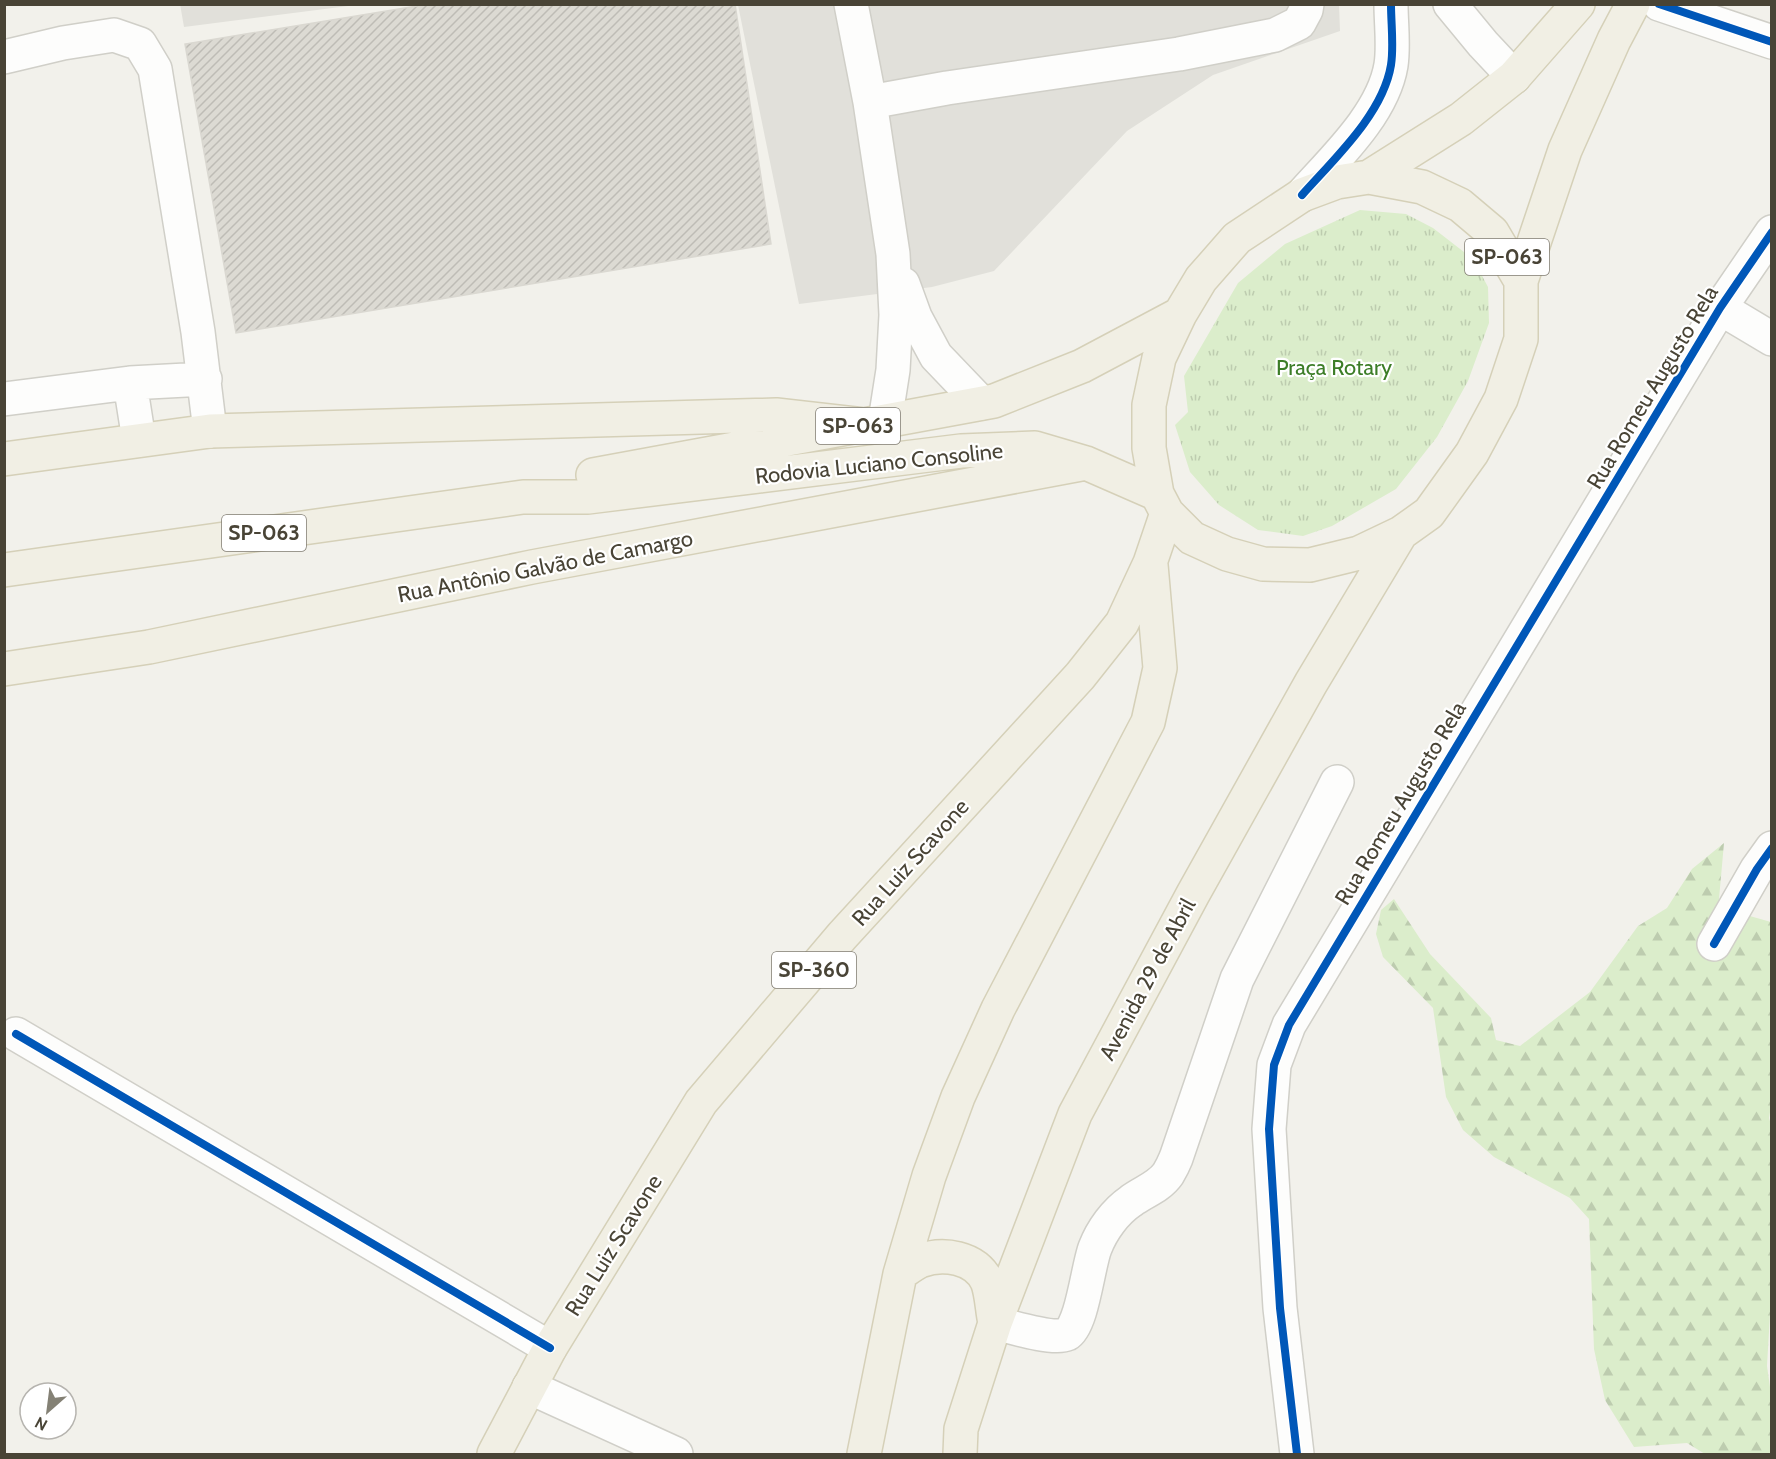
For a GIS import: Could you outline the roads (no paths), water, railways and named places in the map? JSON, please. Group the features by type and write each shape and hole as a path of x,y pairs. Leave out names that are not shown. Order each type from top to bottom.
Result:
{"main road":[{"name":"SP-063","path":"1369,177 1461,119 1514,77 1578,4"},
{"name":"SP-063","path":"1521,281 1492,232 1460,205 1422,187 1369,177 1337,183 1302,195 1237,238 1201,279 1158,358 1149,405 1149,448 1162,503 1192,538 1227,554 1263,564 1310,565 1359,554 1401,532 1429,513 1472,453 1501,399 1521,339 1521,281 1565,150 1614,40 1633,4"},
{"name":"Rodovia Luciano Consoline","path":"523,497 590,476 994,401 1083,366 1180,314"},
{"path":"4,459 210,431 776,415 875,423"},
{"name":"Rodovia Luciano Consoline","path":"4,570 523,497 588,496 961,451 1035,448 1086,464 1162,503"},
{"name":"Rua Antônio Galvão de Camargo","path":"4,669 149,647 532,567 1086,464"},
{"name":"Rua Luiz Scavone","path":"494,1455 550,1347 701,1102 842,936 1080,676 1122,623 1150,563 1162,503"},
{"name":"Avenida 29 de Abril","path":"967,1446 995,1323 1075,1114 1311,683 1401,532"},
{"path":"864,1455 900,1274 929,1176 963,1088 998,1010 1148,722 1160,668 1150,563"},
{"path":"900,1274 919,1262 933,1257 949,1256 968,1262 979,1270 987,1282 995,1323"}],"street":[{"path":"851,4 870,102 893,254 896,315 893,370 875,423"},
{"path":"870,102 947,88 1179,54 1275,35 1299,23 1307,4"},
{"path":"1302,195 1362,127 1382,96 1391,66 1391,4"},
{"path":"1450,4 1482,44 1514,77"},
{"path":"1659,4 1772,42"},
{"path":"4,57 63,43 114,35 140,44 155,69 205,379 210,431"},
{"name":"Rua Romeu Augusto Rela","path":"1297,1455 1281,1308 1269,1129 1274,1065 1288,1025 1720,308 1772,232"},
{"path":"893,254 915,317 936,356 981,403"},
{"path":"1720,308 1772,339"},
{"path":"4,399 130,383 205,379"},
{"path":"130,383 139,440"},
{"path":"995,1323 1055,1336 1066,1335 1074,1328 1095,1248 1109,1222 1129,1202 1154,1187 1167,1175 1176,1158 1237,979 1337,782"},
{"path":"1714,944 1757,869 1772,848"},
{"path":"16,1034 550,1347"},
{"path":"529,1387 676,1455"}],"park label":[{"name":"Praça Rotary","path":"1334,367"}]}
